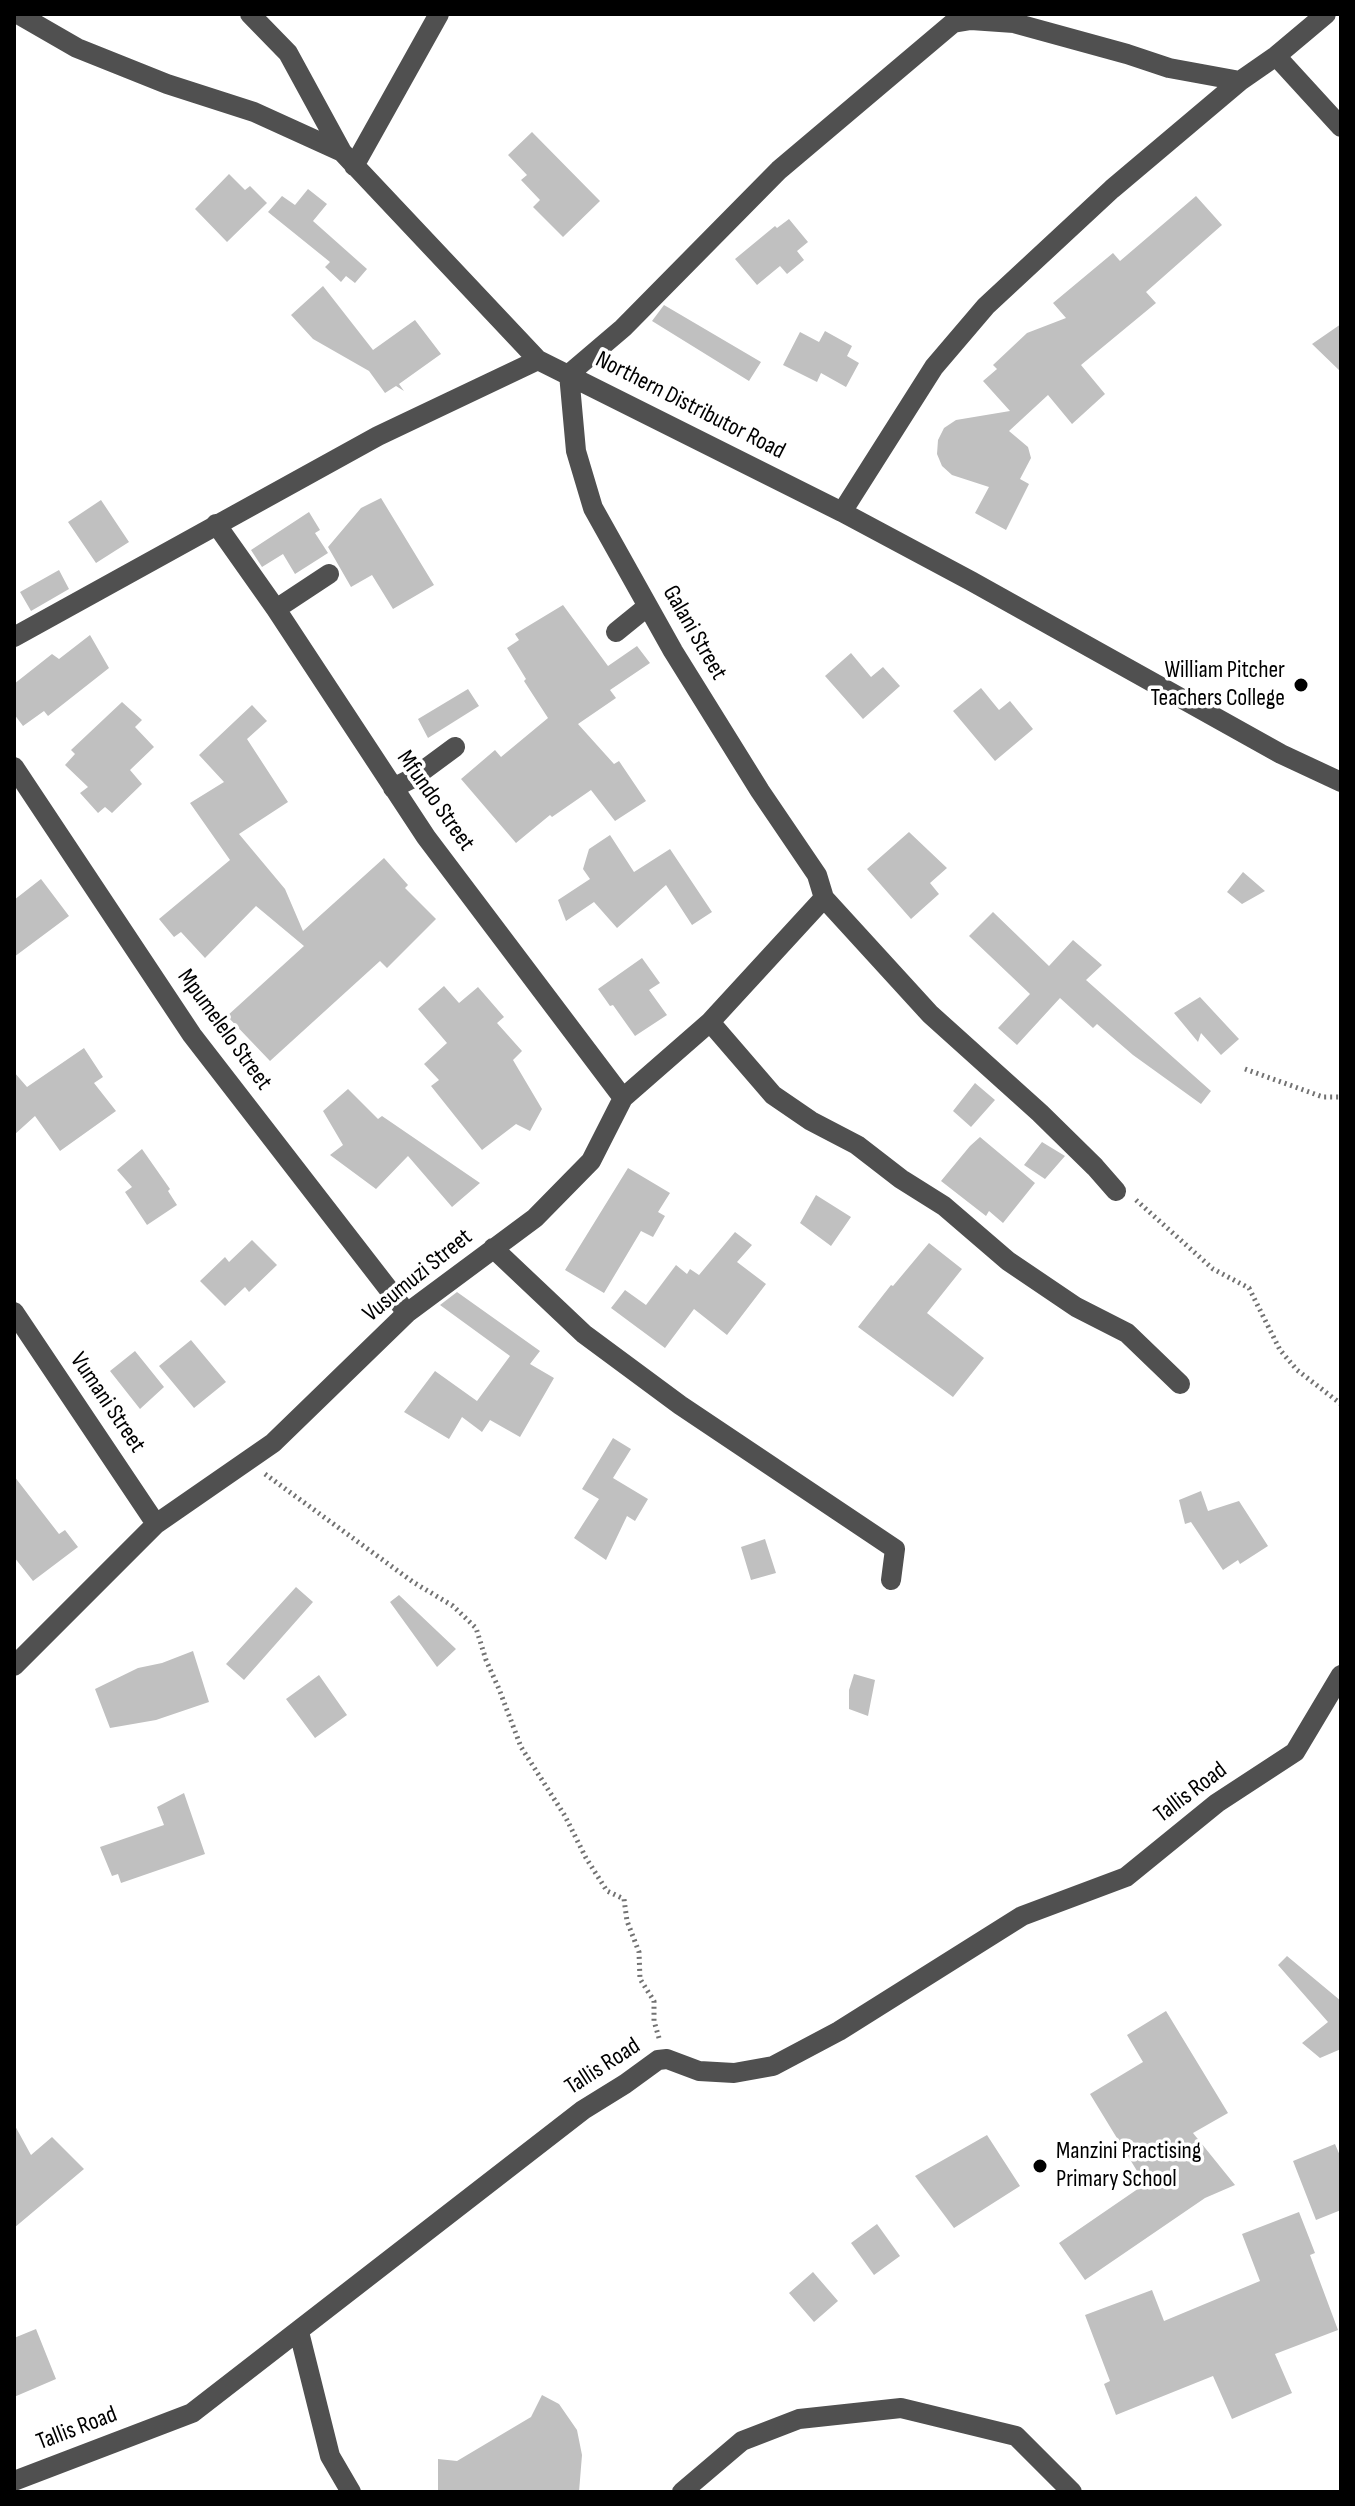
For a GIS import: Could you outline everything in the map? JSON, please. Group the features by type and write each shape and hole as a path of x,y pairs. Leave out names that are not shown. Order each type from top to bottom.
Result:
{"street":[{"path":"18,14 77,48 167,84 254,112 348,159"},
{"path":"14,637 378,436 538,360 348,159 288,53 250,14"},
{"path":"348,159 439,14"},
{"path":"842,512 934,367 986,306 1112,189 1240,81 1276,56 1326,14"},
{"path":"569,374 623,328 779,170 955,17 1014,23 1169,68 1240,81"},
{"path":"1276,56 1341,127"},
{"name":"Northern Distributor Road","path":"538,360 842,512 1281,754 1341,782"},
{"name":"Galani Street","path":"569,374 576,451 593,508 673,651 760,791 817,875 824,898 921,1004 1126,1196"},
{"name":"Mfundo Street","path":"216,524 276,609 426,837 623,1098"},
{"path":"276,609 329,574"},
{"path":"616,632 648,606"},
{"path":"393,788 413,778 455,747"},
{"name":"Mpumelelo Street","path":"14,767 192,1035 407,1313"},
{"name":"Vusumuzi Street","path":"14,1666 156,1524 273,1443 407,1313 535,1218 591,1161 623,1098 710,1022 824,898"},
{"path":"710,1022 773,1095 811,1121 857,1145 901,1179 944,1206 1008,1261 1076,1307 1127,1333 1180,1384"},
{"path":"493,1248 584,1334 680,1405 895,1549 891,1580"},
{"name":"Vumani Street","path":"14,1312 156,1524"},
{"name":"Tallis Road","path":"14,2481 192,2413 583,2110 658,2060 667,2059 699,2071 734,2073 773,2066 839,2031 1022,1916 1126,1877 1217,1803 1295,1752 1341,1675"},
{"path":"299,2332 330,2456 351,2492"},
{"path":"682,2492 742,2441 799,2419 901,2408 1016,2436 1072,2492"}],"path":[{"path":"1245,1069 1323,1097 1341,1097"},
{"path":"1126,1196 1213,1269 1249,1288 1280,1350 1297,1370 1341,1404"},
{"path":"250,1459 270,1478 413,1582 453,1606 476,1628 521,1747 607,1891 624,1899 627,1921 639,1952 640,1979 654,2001 654,2021 659,2036 658,2060"}],"building":[{"path":"532,132 600,201 563,237 533,207 540,200 521,180 527,175 508,155"},
{"path":"229,174 245,190 250,186 267,203 227,242 195,209"},
{"path":"308,189 327,204 313,221 367,269 355,283 346,276 341,282 325,267 330,262 268,212 282,196 295,205"},
{"path":"1196,196 1222,225 1146,292 1156,303 1081,365 1105,394 1072,424 1048,395 1009,431 1028,447 1031,458 1020,479 1029,484 1006,530 975,513 989,487 952,475 942,466 937,454 938,440 944,428 956,420 1010,411 983,381 997,369 993,365 1027,333 1066,318 1053,303 1113,253 1120,261"},
{"path":"789,219 808,242 797,251 804,260 787,274 780,266 757,285 735,259 775,226 777,228"},
{"path":"323,286 373,350 415,320 441,354 399,384 404,391 396,386 385,393 369,371 313,339 291,315"},
{"path":"664,305 761,362 749,381 652,321"},
{"path":"1341,324 1341,372 1312,344"},
{"path":"825,331 852,346 847,356 859,363 846,387 821,373 817,382 783,365 800,332 819,342"},
{"path":"381,498 434,585 393,609 372,575 351,587 328,547 361,508"},
{"path":"101,500 129,542 96,563 68,522"},
{"path":"309,512 320,530 315,533 328,553 295,574 283,554 262,567 251,550"},
{"path":"59,570 69,589 31,611 20,592"},
{"path":"563,605 608,666 637,646 650,663 610,690 616,698 578,724 614,764 619,761 646,801 615,821 591,790 552,817 550,815 516,843 461,779 495,750 501,757 548,718 507,648 519,640 515,634"},
{"path":"90,635 109,668 48,716 44,711 23,726 14,714 14,684 52,654 59,659"},
{"path":"851,653 871,677 883,667 900,686 863,719 825,676"},
{"path":"981,688 999,710 1010,701 1033,729 995,761 953,711"},
{"path":"468,689 479,706 428,738 418,719"},
{"path":"122,702 142,720 135,727 154,747 130,770 142,784 112,813 105,807 98,813 80,793 88,787 65,765 75,754 71,750"},
{"path":"252,705 267,721 247,739 288,802 239,834 285,889 303,931 384,858 408,885 405,888 436,919 387,968 380,961 270,1061 227,1016 304,946 256,906 205,958 181,932 174,937 159,919 230,860 190,803 224,782 199,755"},
{"path":"909,832 947,868 930,883 939,894 911,919 867,869"},
{"path":"610,835 634,872 670,849 712,912 692,925 666,885 617,928 594,902 566,921 558,900 590,879 583,869 589,849"},
{"path":"1243,872 1265,891 1242,904 1227,892"},
{"path":"41,879 69,916 14,957 14,900"},
{"path":"993,912 1049,966 1073,940 1102,965 1086,980 1211,1091 1201,1104 1133,1055 1097,1024 1093,1028 1060,998 1017,1045 998,1028 1030,994 969,936"},
{"path":"642,958 660,983 649,990 667,1015 635,1036 598,989"},
{"path":"444,986 459,1003 478,987 504,1017 497,1023 522,1051 513,1060 542,1109 530,1131 516,1124 482,1150 431,1086 439,1080 424,1064 447,1043 418,1009"},
{"path":"1200,997 1239,1039 1221,1055 1201,1033 1198,1042 1174,1013"},
{"path":"84,1048 103,1077 94,1083 116,1111 60,1151 35,1116 14,1135 14,1072 27,1087"},
{"path":"975,1083 995,1100 971,1127 953,1111"},
{"path":"348,1089 378,1119 382,1116 480,1183 452,1207 408,1156 376,1189 330,1155 343,1145 323,1111"},
{"path":"980,1137 1035,1183 1003,1223 989,1211 986,1216 941,1181"},
{"path":"1042,1142 1065,1156 1045,1179 1024,1165"},
{"path":"142,1149 170,1189 168,1191 177,1205 147,1225 125,1192 132,1187 117,1170"},
{"path":"628,1168 670,1193 658,1212 665,1216 653,1237 641,1231 604,1293 565,1270"},
{"path":"816,1195 851,1217 831,1246 800,1223"},
{"path":"735,1232 752,1245 737,1262 766,1284 727,1335 694,1309 665,1348 611,1308 625,1290 646,1305 676,1265 687,1274 690,1269 699,1275"},
{"path":"252,1240 277,1265 249,1292 245,1287 225,1306 200,1281 225,1257 229,1262"},
{"path":"929,1243 962,1269 927,1313 984,1358 953,1397 858,1327"},
{"path":"457,1292 540,1351 530,1364 554,1378 520,1437 490,1420 482,1432 462,1417 449,1439 404,1412 435,1371 477,1401 510,1356 440,1305"},
{"path":"191,1340 226,1382 194,1408 159,1366"},
{"path":"135,1351 164,1387 140,1409 110,1371"},
{"path":"613,1438 631,1449 613,1478 648,1499 635,1521 627,1516 606,1560 574,1538 599,1499 582,1489"},
{"path":"14,1476 59,1534 65,1530 78,1547 33,1581 14,1557"},
{"path":"1201,1491 1208,1511 1239,1501 1268,1546 1240,1564 1238,1560 1223,1570 1191,1522 1185,1524 1179,1500"},
{"path":"765,1539 776,1573 751,1580 741,1547"},
{"path":"296,1587 313,1602 244,1680 226,1664"},
{"path":"399,1595 456,1649 437,1667 390,1602"},
{"path":"193,1651 209,1702 156,1720 110,1728 95,1689 138,1668"},
{"path":"854,1674 875,1680 868,1716 849,1709 849,1690"},
{"path":"319,1675 347,1715 315,1738 286,1699"},
{"path":"184,1793 205,1854 121,1883 118,1874 112,1876 100,1847 164,1825 157,1807"},
{"path":"1287,1956 1341,2001 1341,2049 1320,2058 1302,2043 1328,2022 1278,1965"},
{"path":"1166,2011 1228,2113 1193,2133 1235,2185 1205,2198 1085,2280 1059,2243 1145,2184 1090,2094 1143,2062 1127,2035"},
{"path":"14,2124 31,2155 52,2137 84,2169 14,2228"},
{"path":"987,2135 1020,2186 954,2228 915,2176"},
{"path":"1335,2144 1341,2158 1341,2210 1316,2220 1293,2161"},
{"path":"1299,2212 1315,2253 1310,2255 1338,2330 1275,2354 1292,2393 1232,2419 1213,2376 1116,2415 1104,2384 1110,2381 1085,2315 1152,2290 1164,2321 1260,2281 1242,2234"},
{"path":"877,2224 900,2256 874,2275 851,2243"},
{"path":"813,2272 838,2301 814,2322 789,2293"},
{"path":"36,2329 56,2379 14,2397 14,2338"},
{"path":"542,2395 559,2404 577,2430 582,2455 579,2492 438,2492 438,2459 457,2461 531,2417"}],"place":[{"name":"William Pitcher Teachers College","path":"1301,685"},
{"name":"Manzini Practising Primary School","path":"1040,2166"}]}
